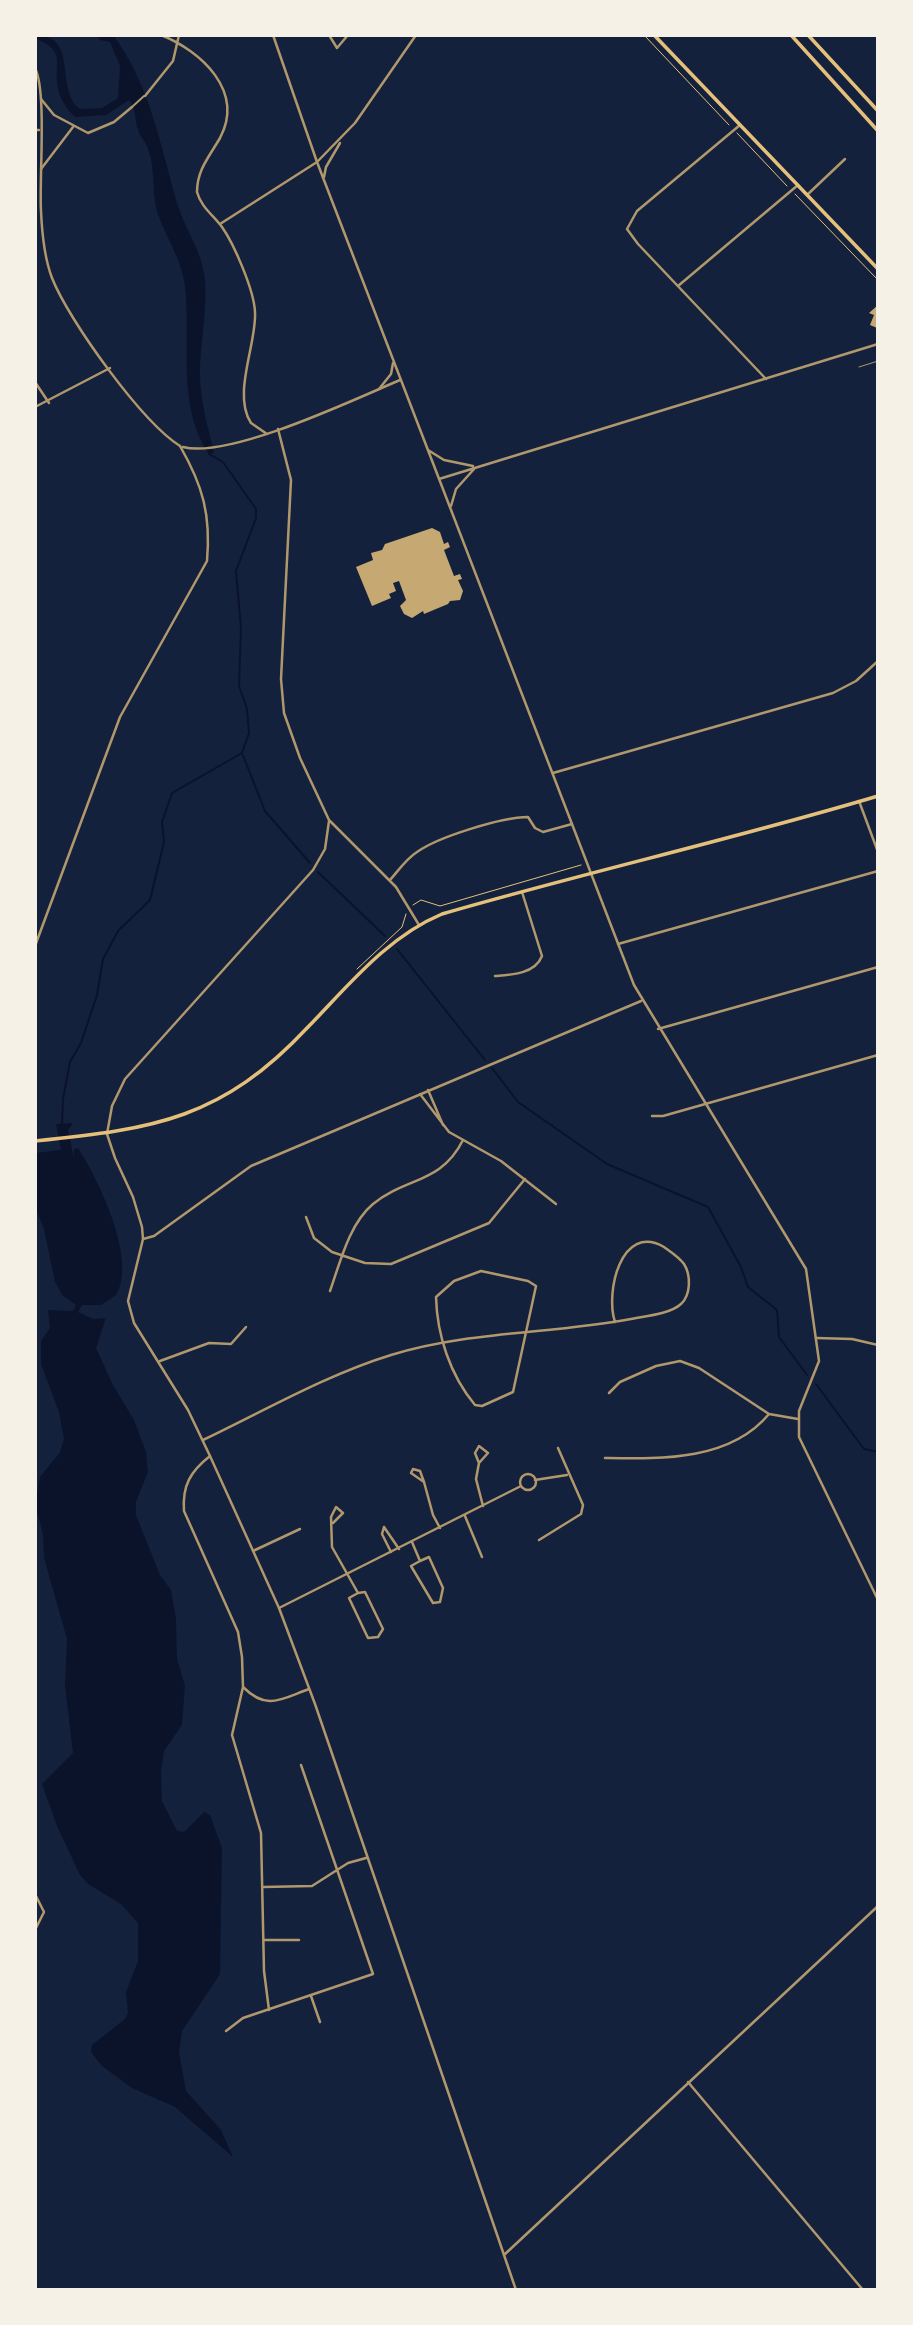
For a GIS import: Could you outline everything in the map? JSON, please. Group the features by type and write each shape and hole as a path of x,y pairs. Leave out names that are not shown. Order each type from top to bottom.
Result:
{"main road":[{"path":"654,35 878,269"},
{"path":"790,35 834,79 878,131"},
{"path":"808,35 878,111"},
{"path":"35,1142 107,1134 170,1121 211,1104 251,1081 286,1050 376,957 419,925 442,914 591,872 682,852 878,796"}],"street":[{"path":"161,35 178,41 212,69 223,88 226,102 225,124 204,163 197,186 199,199 229,237 255,309 255,334 246,368 246,410 251,423 267,434"},
{"path":"41,99 54,115 84,132 95,131 114,122 145,96 173,61 179,35"},
{"path":"272,35 317,162 642,1002 804,1263 809,1281 818,1368 801,1403 798,1419 801,1445 878,1600"},
{"path":"329,35 337,48 348,35"},
{"path":"325,182 326,167 342,140 416,35"},
{"path":"35,68 41,99 37,130 43,238 49,270 61,298 110,368 151,423 180,446 203,492 209,535 207,561 120,717 35,946"},
{"path":"740,125 637,211 628,225 632,238 766,379"},
{"path":"41,169 74,126"},
{"path":"220,224 317,162 342,140"},
{"path":"807,195 845,159"},
{"path":"678,285 798,185"},
{"path":"439,479 878,344"},
{"path":"379,389 391,374 393,360"},
{"path":"35,407 110,368"},
{"path":"180,446 213,449 267,434 401,380"},
{"path":"35,383 49,402"},
{"path":"278,429 291,480 281,679 284,713 300,758 329,820 390,880 408,903 419,925"},
{"path":"427,449 444,460 477,467"},
{"path":"450,509 456,489 477,467"},
{"path":"553,774 833,693 856,681 878,662"},
{"path":"859,801 878,852"},
{"path":"390,880 412,855 427,846 494,824 528,817 535,828 543,832 572,824"},
{"path":"329,820 328,837 318,863 125,1079 114,1100 107,1134 137,1208 143,1239 130,1289 130,1311 134,1323 160,1361 211,1456 278,1608 309,1689 516,2290"},
{"path":"618,944 878,871"},
{"path":"495,976 528,970 535,966 542,956 522,892"},
{"path":"658,1029 878,967"},
{"path":"143,1239 155,1236 251,1166 642,1002"},
{"path":"652,1116 705,1104 878,1055"},
{"path":"428,1090 444,1128"},
{"path":"420,1094 444,1128 525,1179 556,1204"},
{"path":"330,1291 353,1232 371,1205 443,1168 463,1140"},
{"path":"306,1217 314,1238 344,1256 365,1263 391,1264 439,1247 489,1223 525,1179"},
{"path":"202,1440 369,1363 443,1343 594,1327 670,1310 687,1296 687,1270 668,1249 643,1241 631,1247 621,1258 611,1301 614,1322"},
{"path":"481,1271 528,1281 536,1286 526,1333 513,1392 482,1406 475,1405 464,1390 443,1343 436,1320 436,1297 454,1281 481,1271"},
{"path":"160,1361 209,1343 231,1345 246,1326"},
{"path":"816,1338 852,1339 878,1345"},
{"path":"609,1393 620,1382 656,1366 680,1361 699,1367 769,1413 798,1419"},
{"path":"605,1458 682,1458 749,1434 769,1413"},
{"path":"539,1540 581,1514 583,1506 558,1448"},
{"path":"211,1456 188,1479 183,1496 184,1511 238,1632 243,1687 232,1735 260,1826 269,2010"},
{"path":"480,1463 476,1479 484,1507"},
{"path":"521,1486 520,1478 524,1474 533,1475 536,1480"},
{"path":"536,1480 568,1475"},
{"path":"278,1608 484,1507 521,1486 532,1489 536,1480"},
{"path":"424,1482 433,1515 440,1528"},
{"path":"465,1516 482,1557"},
{"path":"333,1523 332,1547 358,1593"},
{"path":"391,1552 382,1534 384,1527 399,1549"},
{"path":"253,1552 300,1529"},
{"path":"412,1542 420,1561"},
{"path":"429,1557 443,1588 440,1602 433,1603 411,1566 420,1561 429,1557"},
{"path":"365,1592 383,1629 378,1637 368,1638 349,1598 358,1593 365,1592"},
{"path":"243,1687 256,1699 273,1702 309,1689"},
{"path":"226,2031 243,2018 373,1974 301,1765"},
{"path":"263,1887 312,1886 348,1863 366,1857"},
{"path":"35,1894 42,1904 43,1917 35,1930"},
{"path":"503,2255 878,1906"},
{"path":"264,1940 299,1940"},
{"path":"311,1996 320,2022"},
{"path":"688,2082 863,2290"}],"lane":[{"path":"859,367 878,361"}],"path":[{"path":"644,35 878,280"}],"water":[{"path":"35,35 49,37 57,44 62,53 68,89 72,100 80,109 102,108 118,98 120,66 110,42 100,40 97,35 113,35 136,73 145,94 180,212 204,273 200,384 214,453 209,454 192,415 188,395 185,287 178,260 157,209 150,157 138,130 133,107 129,100 106,115 75,117 59,93 55,52 35,38"},
{"path":"73,1123 68,1130 74,1158 74,1149 78,1148 105,1199 119,1241 122,1262 122,1280 116,1295 101,1305 82,1305 78,1312 93,1319 106,1318 96,1348 113,1385 134,1420 146,1452 148,1472 136,1502 136,1515 160,1575 171,1590 176,1618 177,1659 185,1685 182,1725 164,1751 161,1772 162,1801 177,1831 184,1832 204,1812 210,1815 222,1848 220,1974 182,2031 179,2052 186,2091 221,2130 233,2157 175,2107 132,2088 102,2066 91,2052 92,2045 125,2019 128,2013 126,1992 138,1961 138,1923 121,1904 88,1884 80,1875 57,1826 42,1784 73,1753 65,1685 67,1639 44,1558 43,1534 35,1504 40,1477 60,1452 64,1439 59,1412 41,1364 41,1341 50,1328 48,1310 73,1311 76,1305 63,1296 55,1282 44,1229 35,1207 35,1153 61,1150 63,1159 56,1124"}],"building":[{"path":"878,305 877,328 870,325 874,315 869,313"},
{"path":"432,528 440,532 444,544 448,542 450,547 444,550 454,576 460,574 462,579 458,580 463,591 460,600 450,601 424,614 423,611 412,618 404,614 400,606 406,600 399,581 393,583 396,591 389,594 391,598 372,606 356,567 373,560 371,553 382,550 385,544"}],"waterway":[{"path":"62,1124 63,1099 70,1062 81,1043 97,995 103,959 118,931 150,900 164,842 162,822 172,793 242,753 249,733 247,709 239,686 241,628 236,571 256,518 256,509 223,462 209,454"},
{"path":"242,753 265,811 310,863"},
{"path":"318,872 385,936"},
{"path":"397,949 485,1060"},
{"path":"492,1068 518,1102 607,1164 708,1207 741,1267 748,1287 777,1310 779,1337 807,1375"},
{"path":"816,1384 864,1449 878,1452"}]}
